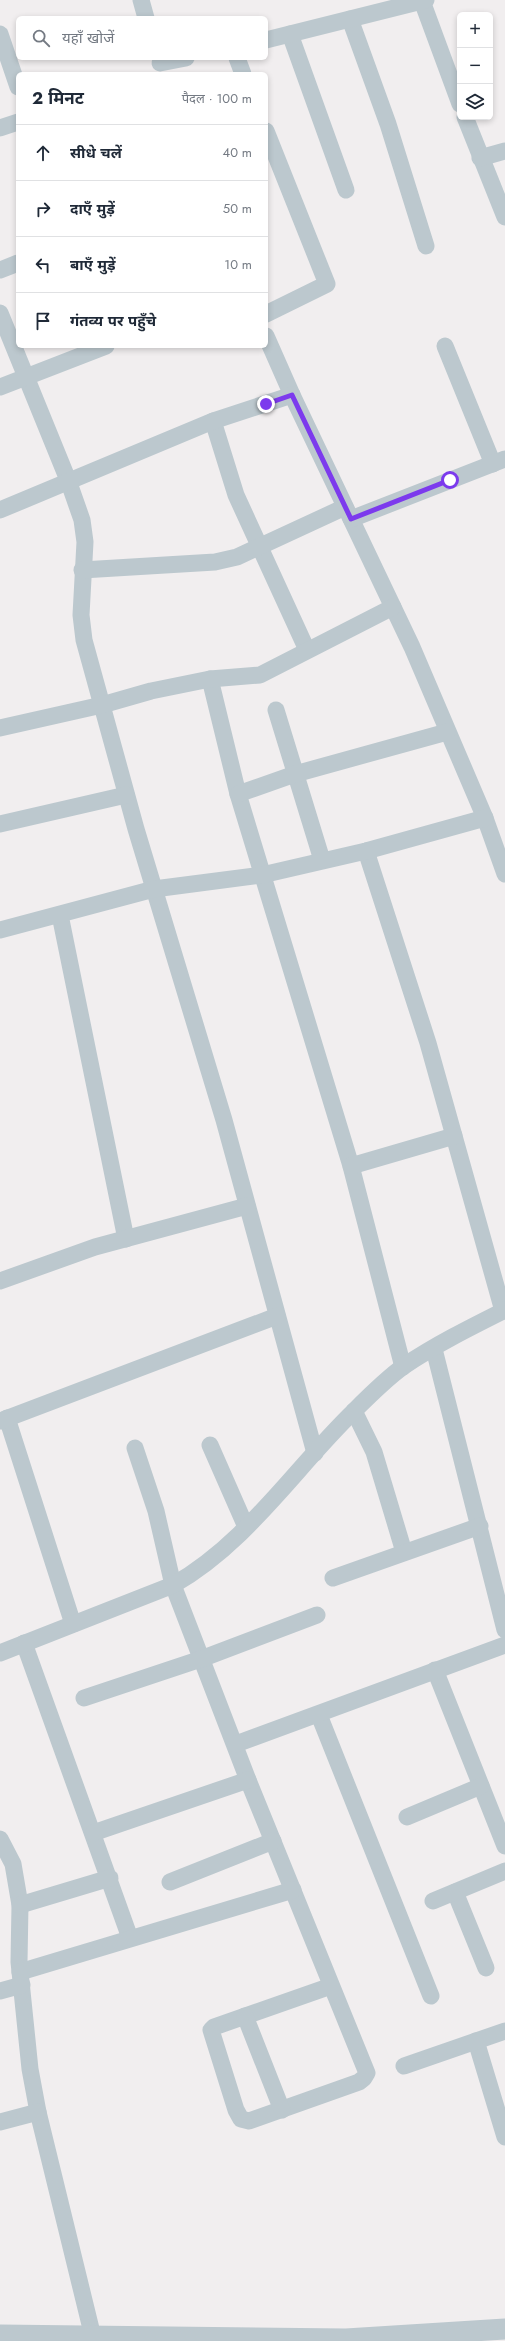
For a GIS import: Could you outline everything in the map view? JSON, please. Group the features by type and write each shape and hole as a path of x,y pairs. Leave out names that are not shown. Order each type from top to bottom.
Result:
{"street":[{"path":"141,0 145,16"},
{"path":"268,40 424,0 457,95"},
{"path":"350,19 388,124 426,246"},
{"path":"0,34 16,81"},
{"path":"290,34 346,190"},
{"path":"161,65 179,60"},
{"path":"238,60 242,72"},
{"path":"466,120 480,158 505,217"},
{"path":"0,128 16,123"},
{"path":"268,136 327,284 268,313"},
{"path":"480,158 505,151"},
{"path":"0,270 16,264"},
{"path":"0,313 68,480 84,530 82,627 126,795 224,1120 315,1453"},
{"path":"268,341 292,395 412,647 485,818 505,874"},
{"path":"82,570 216,562 237,557 260,545 499,461 445,346"},
{"path":"0,387 101,348"},
{"path":"0,510 68,480 213,421 292,395"},
{"path":"213,421 236,495 307,650"},
{"path":"0,728 102,705 151,691 210,680 260,675 393,606"},
{"path":"210,680 238,794 352,1166 403,1367"},
{"path":"276,710 322,860"},
{"path":"238,794 295,774 447,732"},
{"path":"0,824 126,795"},
{"path":"0,930 154,889 262,875 366,851 485,818"},
{"path":"0,1653 173,1585 197,1572 216,1557 246,1527 354,1411 403,1367 504,1311 428,1043 366,851"},
{"path":"60,915 126,1239"},
{"path":"352,1166 454,1136"},
{"path":"0,1281 95,1247 247,1206"},
{"path":"73,1624 3,1420 277,1316"},
{"path":"434,1349 480,1526 505,1630"},
{"path":"354,1411 374,1452 404,1552"},
{"path":"210,1445 246,1527"},
{"path":"135,1448 156,1510 173,1585 201,1659 236,1744 248,1780 367,2073 359,2082 248,2122 241,2119 236,2110 211,2030 245,2016 331,1986"},
{"path":"333,1578 480,1526"},
{"path":"84,1698 201,1659 318,1615"},
{"path":"24,1643 110,1878 130,1938"},
{"path":"236,1744 319,1715 435,1670 505,1645"},
{"path":"435,1670 505,1846"},
{"path":"319,1715 431,1996"},
{"path":"93,1832 248,1780"},
{"path":"407,1817 481,1786"},
{"path":"0,1839 13,1864 20,1905 21,1978 30,2069 38,2112 93,2339"},
{"path":"170,1882 273,1840"},
{"path":"433,1901 505,1871"},
{"path":"20,1905 110,1878"},
{"path":"0,1991 21,1978 130,1938 293,1890"},
{"path":"455,1892 486,1968"},
{"path":"245,2016 282,2110"},
{"path":"404,2066 505,2031"},
{"path":"476,2041 505,2137"},
{"path":"0,2122 38,2112"},
{"path":"0,2335 93,2339 346,2339 505,2329"}],"route":[{"path":"266,404 292,395 351,519 450,480"}]}
